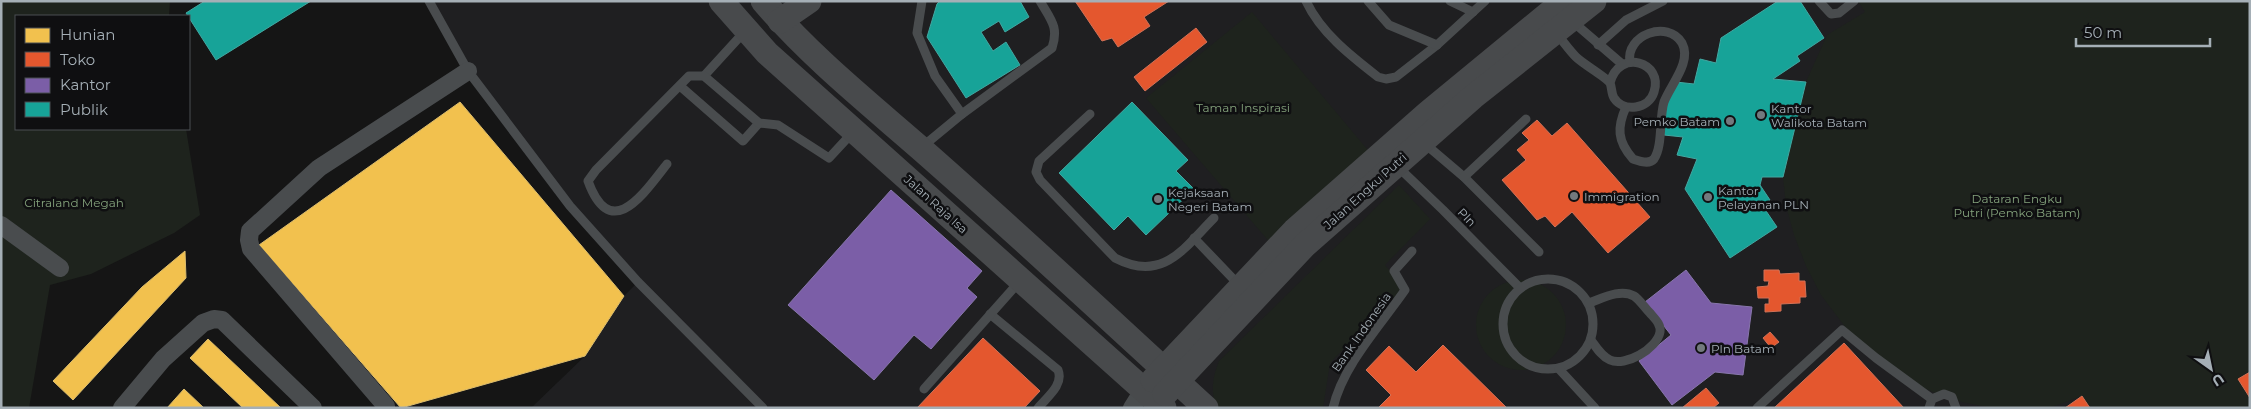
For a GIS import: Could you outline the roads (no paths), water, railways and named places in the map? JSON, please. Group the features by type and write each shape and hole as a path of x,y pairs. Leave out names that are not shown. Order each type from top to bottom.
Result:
{"main road":[{"name":"Jalan Raja Isa","path":"721,1 767,53 1021,280 1148,403"},
{"path":"763,1 780,21 840,81 920,148 1206,408"},
{"path":"780,21 809,1"},
{"name":"Jalan Engku Putri","path":"1148,403 1240,287 1294,231 1330,198 1428,113 1557,16 1594,1"},
{"name":"Jalan Engku Putri","path":"1170,375 1305,245 1422,141 1557,16"}],"street":[{"path":"386,406 252,249 249,240 250,231 320,168 468,71"},
{"path":"1,225 60,268"},
{"path":"122,408 164,359 202,323 214,319 222,320 313,408"}],"lane":[{"path":"429,1 468,71 570,206 638,282 763,408"},
{"path":"922,1 917,33 935,76 962,114"},
{"path":"920,148 962,114 1052,48 1056,36 1055,28 1040,1"},
{"path":"1306,1 1330,36 1378,77 1396,78 1437,45 1485,1"},
{"path":"1368,1 1389,25 1437,45"},
{"path":"1450,1 1473,12"},
{"path":"1598,45 1626,20 1663,1"},
{"path":"1819,1 1831,14 1839,13 1854,1"},
{"path":"1557,16 1626,63 1644,65 1650,70 1656,83 1652,97 1641,106 1626,107 1614,98 1610,83 1612,75 1626,63 1628,53 1635,40 1664,30 1672,33 1681,42 1685,56 1664,103 1653,160 1647,163 1633,159 1620,136 1619,125 1626,107"},
{"path":"1557,16 1575,56 1610,83"},
{"path":"704,76 747,30"},
{"path":"667,164 637,201 627,209 614,211 605,207 597,200 588,181 596,170 689,76 704,76 759,123 778,125 829,158 854,131"},
{"path":"680,86 743,141 759,123"},
{"path":"1090,114 1039,161 1036,172 1040,180 1116,258 1125,263 1146,266 1161,265 1175,258 1214,218"},
{"path":"1464,177 1526,119"},
{"path":"1422,141 1464,177 1539,252"},
{"name":"Pln","path":"1395,164 1520,288"},
{"path":"1194,238 1240,287"},
{"name":"Bank Indonesia","path":"1334,408 1337,392 1344,376 1405,290 1394,271 1412,251"},
{"path":"1547,278 1562,280 1575,287 1589,304 1594,325 1591,340 1584,353 1573,363 1559,369 1543,370 1529,365 1516,357 1507,344 1503,330 1504,314 1510,300 1520,288 1533,281 1547,278"},
{"path":"924,390 1021,280"},
{"path":"1589,304 1621,293 1634,296 1659,323 1660,333 1654,343 1642,352 1629,360 1618,362 1609,360 1591,340"},
{"path":"990,314 1058,370 1061,376 1059,383 1038,408"},
{"path":"1757,408 1842,330 1930,403 1940,394 1948,395 1954,401 1956,408"},
{"path":"1559,369 1594,408"}],"place":[{"name":"Kantor Walikota Batam","path":"1761,115"},
{"name":"Pemko Batam","path":"1730,121"},
{"name":"Immigration","path":"1574,196"},
{"name":"Kantor Pelayanan PLN","path":"1708,197"},
{"name":"Kejaksaan Negeri Batam","path":"1158,199"},
{"name":"Pln Batam","path":"1701,348"}],"park label":[{"name":"Taman Inspirasi","path":"1243,107"},
{"name":"Citraland Megah","path":"74,202"},
{"name":"Dataran Engku Putri (Pemko Batam)","path":"2017,205"}]}
